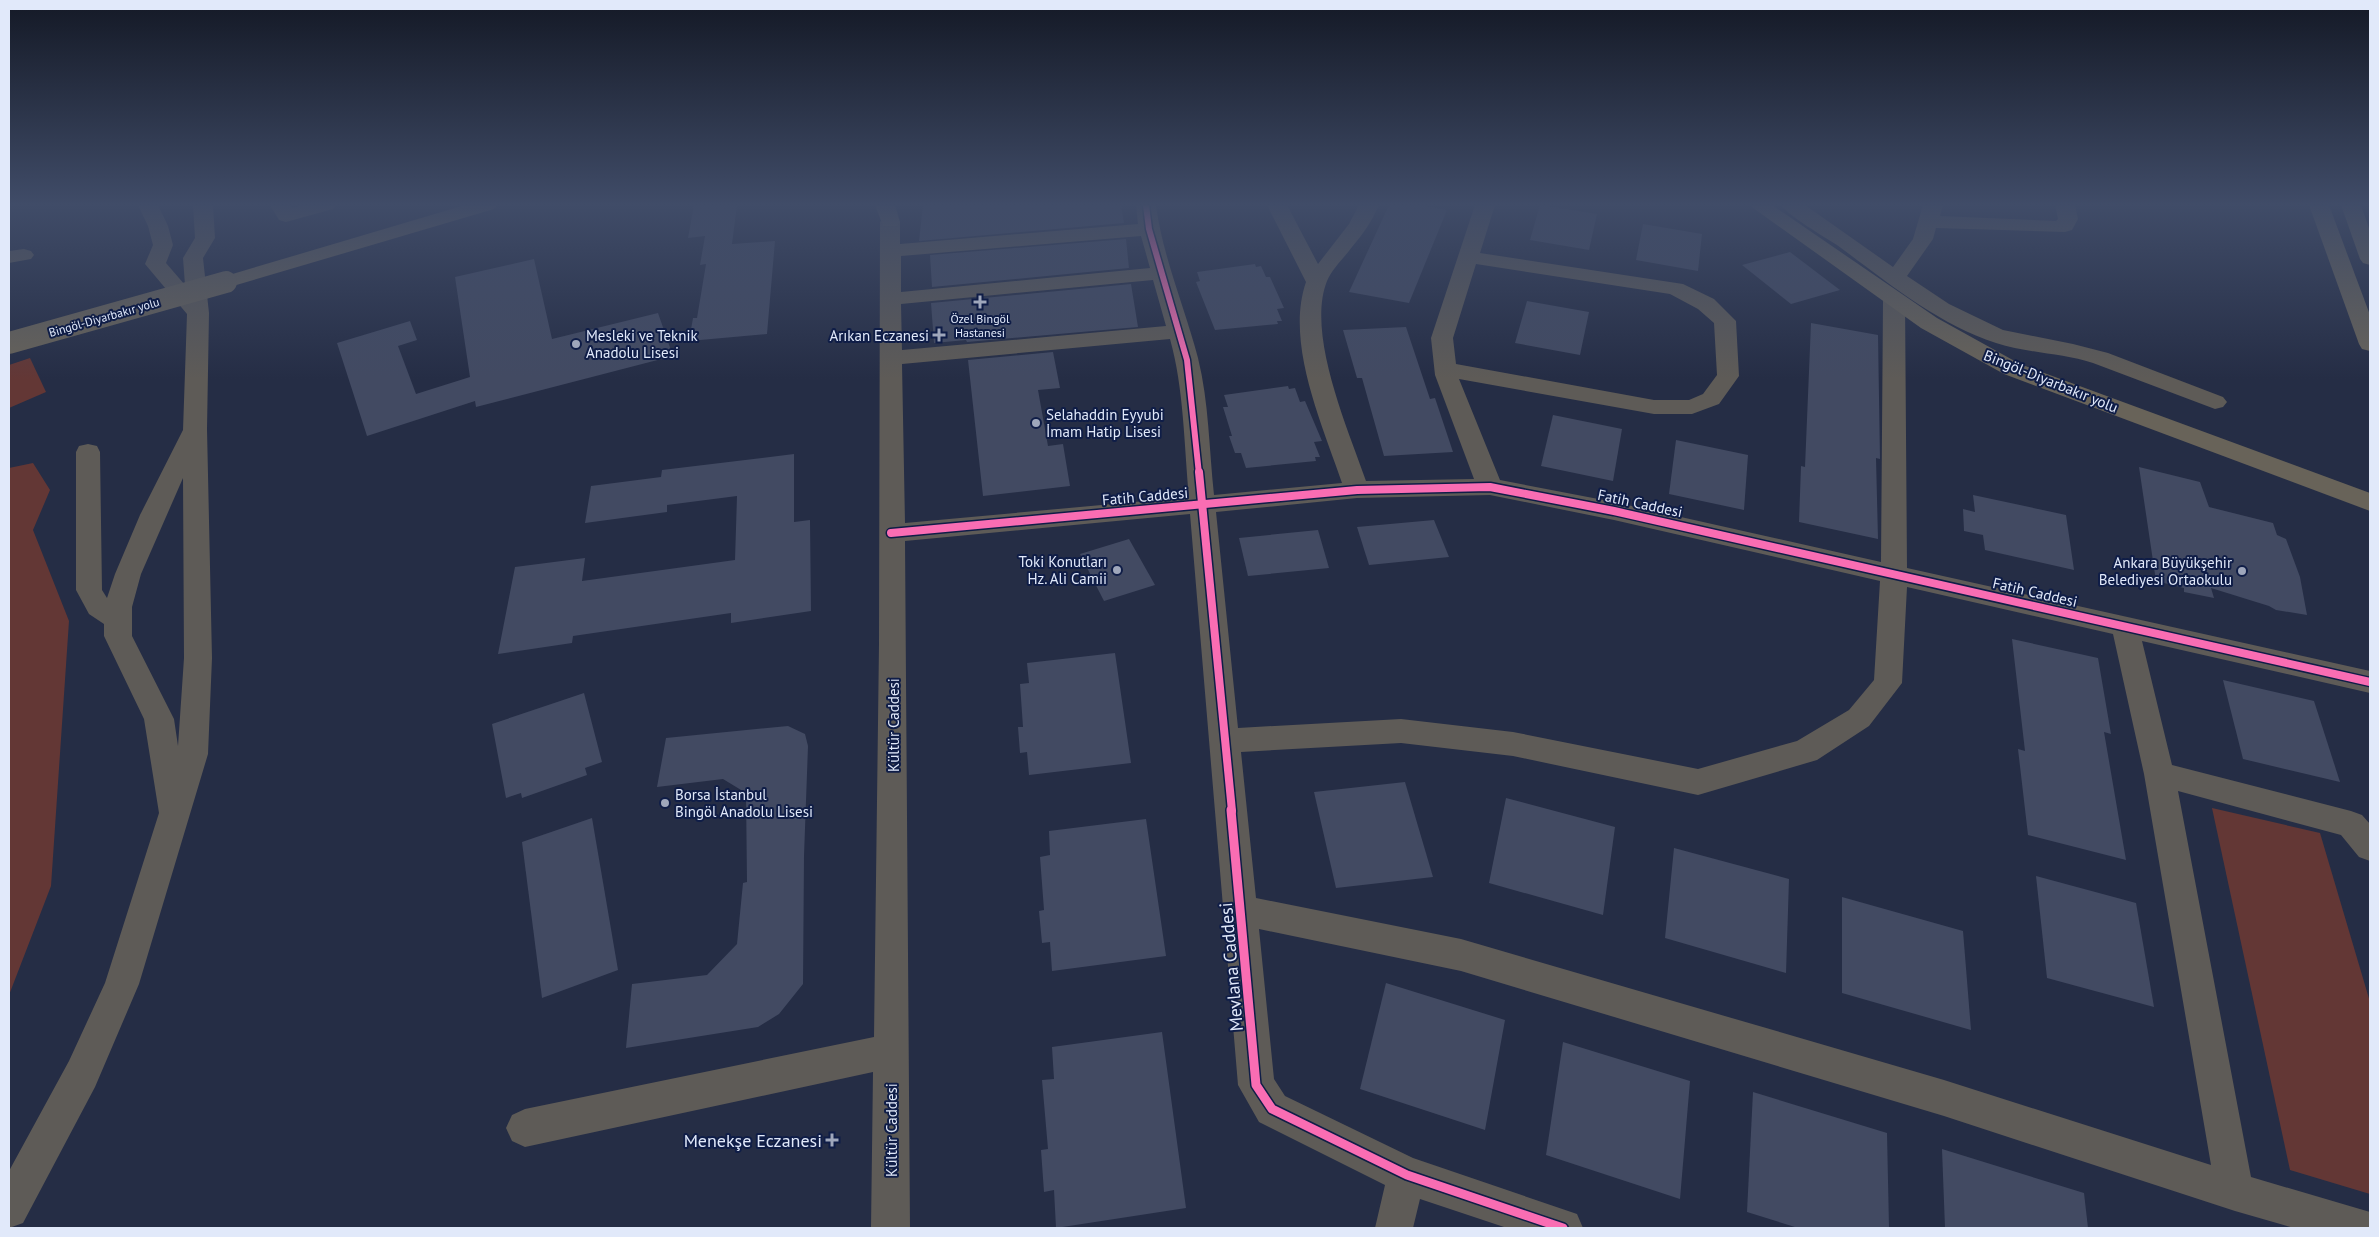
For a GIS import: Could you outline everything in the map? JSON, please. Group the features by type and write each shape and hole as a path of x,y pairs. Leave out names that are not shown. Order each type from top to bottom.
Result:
{"main road":[{"name":"Bingöl-Diyarbakır yolu","path":"9,343 258,263"},
{"name":"Bingöl-Diyarbakır yolu","path":"9,326 268,263"},
{"name":"Bingöl-Diyarbakır yolu","path":"1854,263 1895,288 1936,328 2012,369 2370,502"},
{"path":"2340,263 2370,344"}],"street":[{"path":"156,263 198,313"},
{"path":"9,1209 82,1074 122,984 194,754 198,658 195,429 198,313 193,263"},
{"name":"Kültür Caddesi","path":"890,263 893,644 891,1228"},
{"name":"Mevlana Caddesi","path":"1159,263 1180,331 1191,389 1256,1085 1272,1108 1408,1175 1563,1228"},
{"path":"1307,263 1316,281"},
{"path":"1330,263 1316,281 1308,311 1314,360 1357,490"},
{"path":"1466,263 1442,338 1445,369 1490,487"},
{"path":"1445,369 1654,407 1692,407 1711,399 1728,376 1725,321 1706,304 1676,288 1506,263"},
{"path":"1863,263 1895,288 1996,336 2022,343 2085,353 2215,402"},
{"path":"1225,741 1401,732 1513,744 1698,782 1806,751 1859,718 1888,683 1894,575 1895,288 1909,263"},
{"path":"890,300 1162,272"},
{"path":"890,358 1180,331"},
{"path":"175,817 158,720 118,636 118,607 128,574 153,515 195,429"},
{"path":"88,452 89,590 99,607 118,620"},
{"name":"Fatih Caddesi","path":"891,533 1357,490 1490,487 1614,511 2370,682"},
{"path":"2125,626 2159,774 2235,1192"},
{"path":"2159,774 2351,824 2370,847"},
{"path":"1241,910 1462,955 1944,1098 2235,1192 2361,1228"},
{"path":"524,1128 892,1051"},
{"path":"1394,1228 1408,1175"}],"shaded area":[{"path":"30,358 46,392 9,408 9,365"},
{"path":"33,463 50,490 33,530 69,621 51,886 9,995 9,468"},
{"path":"2212,808 2320,833 2370,1002 2370,1194 2290,1170"}],"building":[{"path":"518,263 535,263 552,339 658,313 673,356 476,407 475,401 367,436 337,343 410,321 417,340 398,346 416,394 470,377 455,277"},
{"path":"700,263 773,263 767,334 689,341 693,318 697,318 706,264 700,265"},
{"path":"930,263 1128,263 1129,268 932,287"},
{"path":"1362,263 1425,263 1409,303 1349,292"},
{"path":"1651,263 1699,263 1698,271"},
{"path":"1750,263 1804,263 1840,290 1791,304 1742,265"},
{"path":"1255,264 1256,267 1261,266 1266,277 1270,277 1284,308 1277,309 1282,321 1277,321 1278,324 1215,330 1196,282 1200,281 1197,272"},
{"path":"1131,284 1138,327 967,342 966,340 934,343 931,303"},
{"path":"1527,301 1589,312 1580,355 1515,343"},
{"path":"1811,323 1878,335 1880,459 1876,458 1878,539 1799,522 1801,466 1805,467"},
{"path":"1406,327 1430,399 1435,398 1453,452 1384,456 1362,378 1357,378 1343,330"},
{"path":"1053,352 1060,388 1038,390 1048,446 1063,444 1070,486 983,496 968,360"},
{"path":"1288,386 1289,389 1295,388 1300,402 1305,401 1322,441 1314,442 1320,457 1315,457 1316,461 1246,468 1241,453 1235,453 1229,436 1232,436 1223,407 1228,407 1224,395"},
{"path":"1553,415 1622,429 1613,481 1541,466"},
{"path":"1676,440 1748,455 1744,510 1669,494"},
{"path":"794,454 794,522 810,520 811,611 731,623 731,613 573,636 572,643 498,654 515,567 585,558 582,581 735,560 737,496 667,505 667,512 585,523 591,486 661,477 662,470"},
{"path":"2139,467 2200,482 2209,507 2273,523 2277,535 2286,539 2300,577 2307,615 2276,610 2269,606 2211,588 2214,598 2184,592 2184,588 2156,581"},
{"path":"1973,495 2066,515 2074,570 1985,550 1983,535 1964,531 1963,509 1975,512"},
{"path":"1434,520 1449,557 1369,565 1357,527"},
{"path":"1318,530 1329,568 1248,576 1239,538"},
{"name":"Toki Konutları Hz. Ali Camii","path":"1129,539 1155,585 1104,601 1080,554"},
{"path":"2012,639 2098,658 2111,734 2104,732 2126,860 2028,835 2018,749 2025,751"},
{"path":"1115,653 1131,763 1029,775 1027,752 1020,753 1018,727 1023,727 1020,684 1029,683 1027,663"},
{"path":"2223,680 2314,701 2340,782 2243,759"},
{"path":"584,693 602,762 585,768 587,775 522,798 521,793 506,798 492,724"},
{"path":"788,726 805,734 808,746 804,856 803,984 779,1014 758,1027 626,1048 632,984 707,975 737,944 743,883 747,882 746,793 723,779 657,787 666,738"},
{"path":"1405,782 1433,877 1336,888 1314,792"},
{"path":"1506,798 1615,827 1603,915 1489,883"},
{"path":"592,818 618,970 542,998 522,842"},
{"path":"1146,819 1166,956 1052,971 1050,942 1042,943 1039,911 1044,910 1040,857 1050,855 1049,831"},
{"path":"1674,848 1789,879 1786,973 1665,938"},
{"path":"2036,876 2136,903 2154,1007 2047,978"},
{"path":"1842,897 1963,931 1971,1030 1842,993"},
{"path":"1386,983 1505,1020 1485,1130 1360,1089"},
{"path":"1162,1032 1186,1208 1056,1228 1054,1190 1044,1192 1041,1150 1048,1149 1042,1080 1054,1079 1052,1047"},
{"path":"1563,1042 1690,1081 1680,1199 1546,1155"},
{"path":"1753,1092 1887,1133 1889,1228 1798,1228 1747,1212"},
{"path":"1942,1149 2084,1193 2088,1228 1945,1228"}],"cycle path":[{"path":"1159,263 1187,360 1192,398 1256,1085 1272,1109 1407,1175 1563,1228"},
{"path":"891,533 1357,490 1490,487 1614,511 2370,682"}],"place":[{"name":"Özel Bingöl Hastanesi","path":"980,302"},
{"name":"Arıkan Eczanesi","path":"939,335"},
{"name":"Mesleki ve Teknik Anadolu Lisesi","path":"576,344"},
{"name":"Selahaddin Eyyubi İmam Hatip Lisesi","path":"1036,423"},
{"name":"Toki Konutları Hz. Ali Camii","path":"1117,570"},
{"name":"Ankara Büyükşehir Belediyesi Ortaokulu","path":"2242,571"},
{"name":"Borsa İstanbul Bingöl Anadolu Lisesi","path":"665,803"},
{"name":"Menekşe Eczanesi","path":"832,1140"}]}
